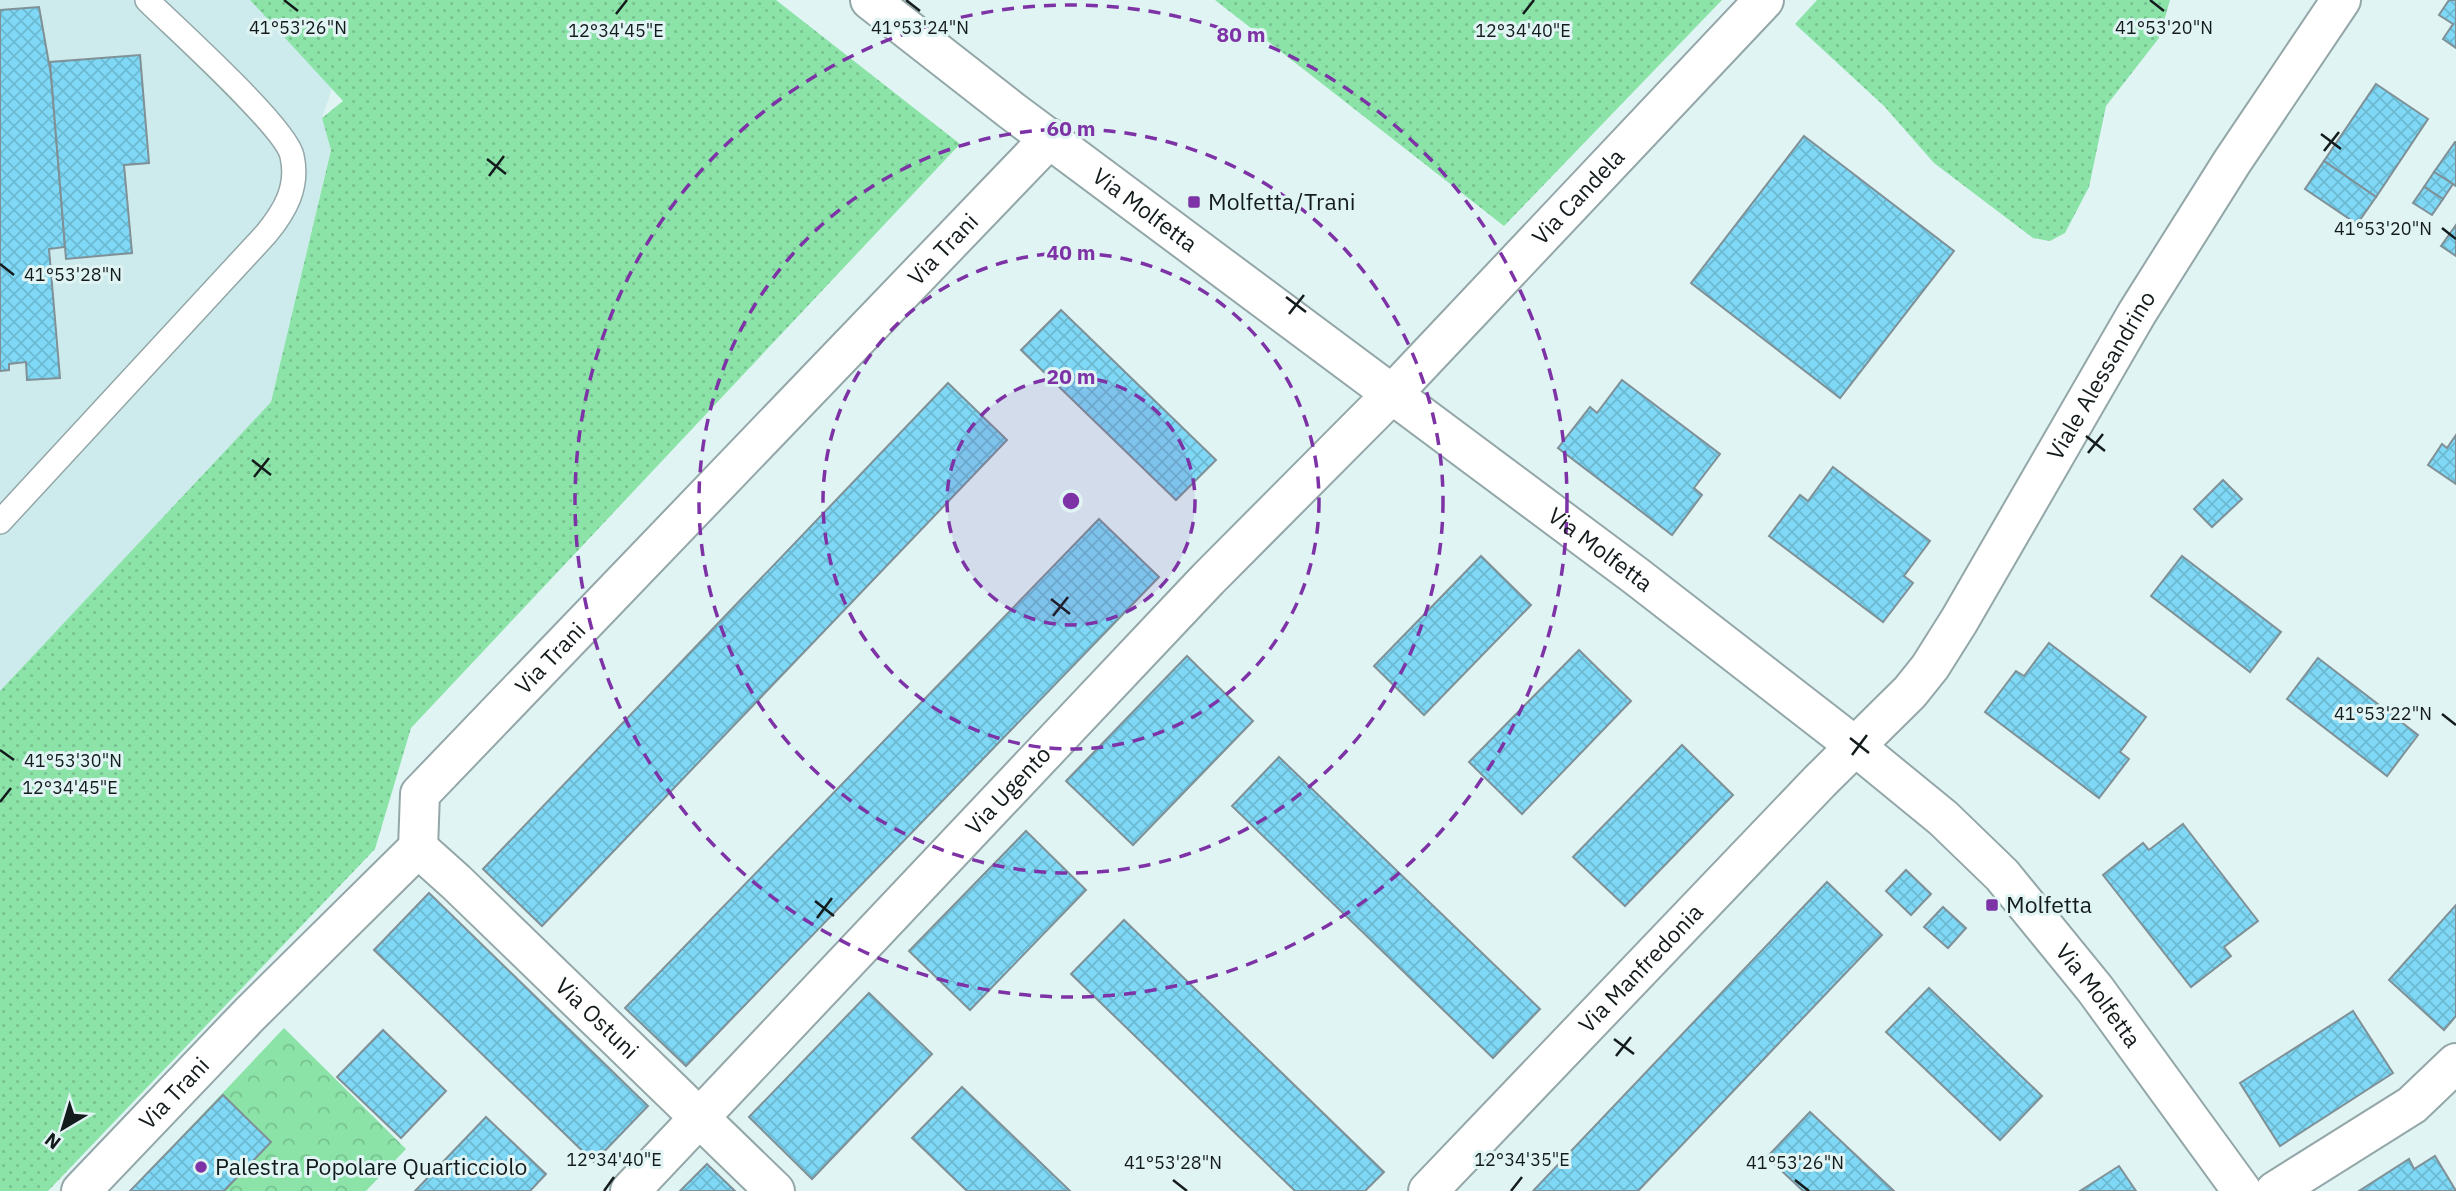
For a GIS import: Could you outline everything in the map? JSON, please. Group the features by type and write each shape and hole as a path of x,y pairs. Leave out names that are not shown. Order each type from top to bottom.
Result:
{"street":[{"name":"Via Molfetta","path":"870,0 1050,138 1636,576 1933,809 2003,875 2095,989 2242,1191"},
{"name":"Via Candela","path":"1393,393 1764,0"},
{"name":"Viale Alessandrino","path":"1855,746 1910,692 1942,649 2150,291 2232,162 2342,0"},
{"name":"Via Trani","path":"81,1191 249,1015 418,848 420,794 1050,138"},
{"name":"Via Ugento","path":"630,1191 1208,579 1393,393"},
{"name":"Via Manfredonia","path":"1428,1191 1855,746"},
{"name":"Via Ostuni","path":"418,848 775,1191"},
{"path":"2275,1191 2412,1105 2456,1063"}],"lane":[{"path":"0,522 266,234 286,207 291,191 293,166 288,144 265,117 147,0"}],"shaded area":[{"path":"0,0 250,0 332,89 322,118 331,149 271,402 0,691"}],"green space":[{"path":"250,0 776,0 960,144 411,728 375,849 48,1191 0,1191 0,691 271,402 331,150 322,118 343,101"},
{"path":"1215,0 1722,0 1504,226"},
{"path":"1817,0 2170,0 2159,38 2106,106 2089,187 2065,233 2050,241 2033,238 1934,163 1884,106 1795,24"},
{"path":"284,1028 406,1149 366,1191 130,1191"}],"building":[{"path":"2449,0 2456,0 2456,48 2443,39 2453,24 2439,15"},
{"path":"39,7 51,75 65,247 49,249 60,378 27,380 26,362 9,364 9,370 0,371 0,10"},
{"path":"140,55 149,163 124,165 132,253 66,259 50,62"},
{"path":"2376,84 2428,119 2376,197 2324,161"},
{"path":"1804,136 1954,251 1840,398 1691,283"},
{"path":"2456,142 2456,186 2434,172"},
{"path":"2324,161 2376,197 2357,224 2305,189"},
{"path":"2434,172 2453,184 2443,199 2424,187"},
{"path":"2424,187 2443,199 2432,215 2413,203"},
{"path":"2456,225 2456,256 2441,246"},
{"path":"1061,310 1216,460 1176,500 1021,350"},
{"path":"1622,380 1720,454 1694,488 1702,495 1672,535 1558,448 1590,407 1597,413"},
{"path":"948,383 1007,440 542,926 483,869"},
{"path":"2456,435 2456,484 2428,465 2442,444 2447,448"},
{"path":"1833,467 1930,541 1904,576 1913,583 1883,622 1769,536 1800,495 1808,501"},
{"path":"2223,480 2242,499 2212,527 2194,509"},
{"path":"1099,519 1159,577 686,1066 625,1008"},
{"path":"1481,556 1531,605 1424,715 1374,666"},
{"path":"2182,556 2281,632 2250,672 2151,596"},
{"path":"2049,643 2146,717 2120,752 2129,759 2099,798 1985,712 2016,671 2024,676"},
{"path":"1579,650 1631,701 1522,814 1469,762"},
{"path":"1187,656 1253,721 1133,845 1066,781"},
{"path":"2318,658 2418,735 2387,776 2287,699"},
{"path":"1682,745 1733,795 1625,906 1573,857"},
{"path":"1279,757 1540,1009 1493,1058 1232,806"},
{"path":"2183,824 2258,921 2224,947 2231,956 2191,987 2103,875 2143,843 2149,850"},
{"path":"1026,831 1086,890 970,1010 909,951"},
{"path":"1906,870 1931,894 1911,915 1886,891"},
{"path":"1827,882 1882,935 1638,1191 1533,1191"},
{"path":"429,893 648,1106 594,1162 374,950"},
{"path":"2456,905 2456,1016 2444,1030 2389,980"},
{"path":"1943,907 1966,928 1948,948 1924,927"},
{"path":"1124,920 1384,1172 1365,1191 1295,1191 1071,974"},
{"path":"1929,988 2042,1096 2000,1140 1886,1032"},
{"path":"869,993 932,1054 812,1179 749,1117"},
{"path":"2353,1011 2393,1073 2280,1146 2240,1083"},
{"path":"383,1030 446,1091 401,1138 337,1077"},
{"path":"962,1087 1070,1191 967,1191 912,1138"},
{"name":"Palestra Popolare Quarticciolo","path":"223,1095 271,1142 224,1191 130,1191"},
{"path":"1810,1112 1894,1191 1803,1191 1767,1157"},
{"path":"486,1117 546,1174 530,1191 415,1191"},
{"path":"2435,1156 2456,1191 2359,1191 2409,1159 2414,1169"},
{"path":"707,1164 735,1191 680,1191"},
{"path":"2119,1166 2136,1191 2080,1191"}],"place":[{"name":"Molfetta/Trani","path":"1194,202"},
{"name":"Molfetta","path":"1992,905"},
{"name":"Palestra Popolare Quarticciolo","path":"201,1167"}]}
